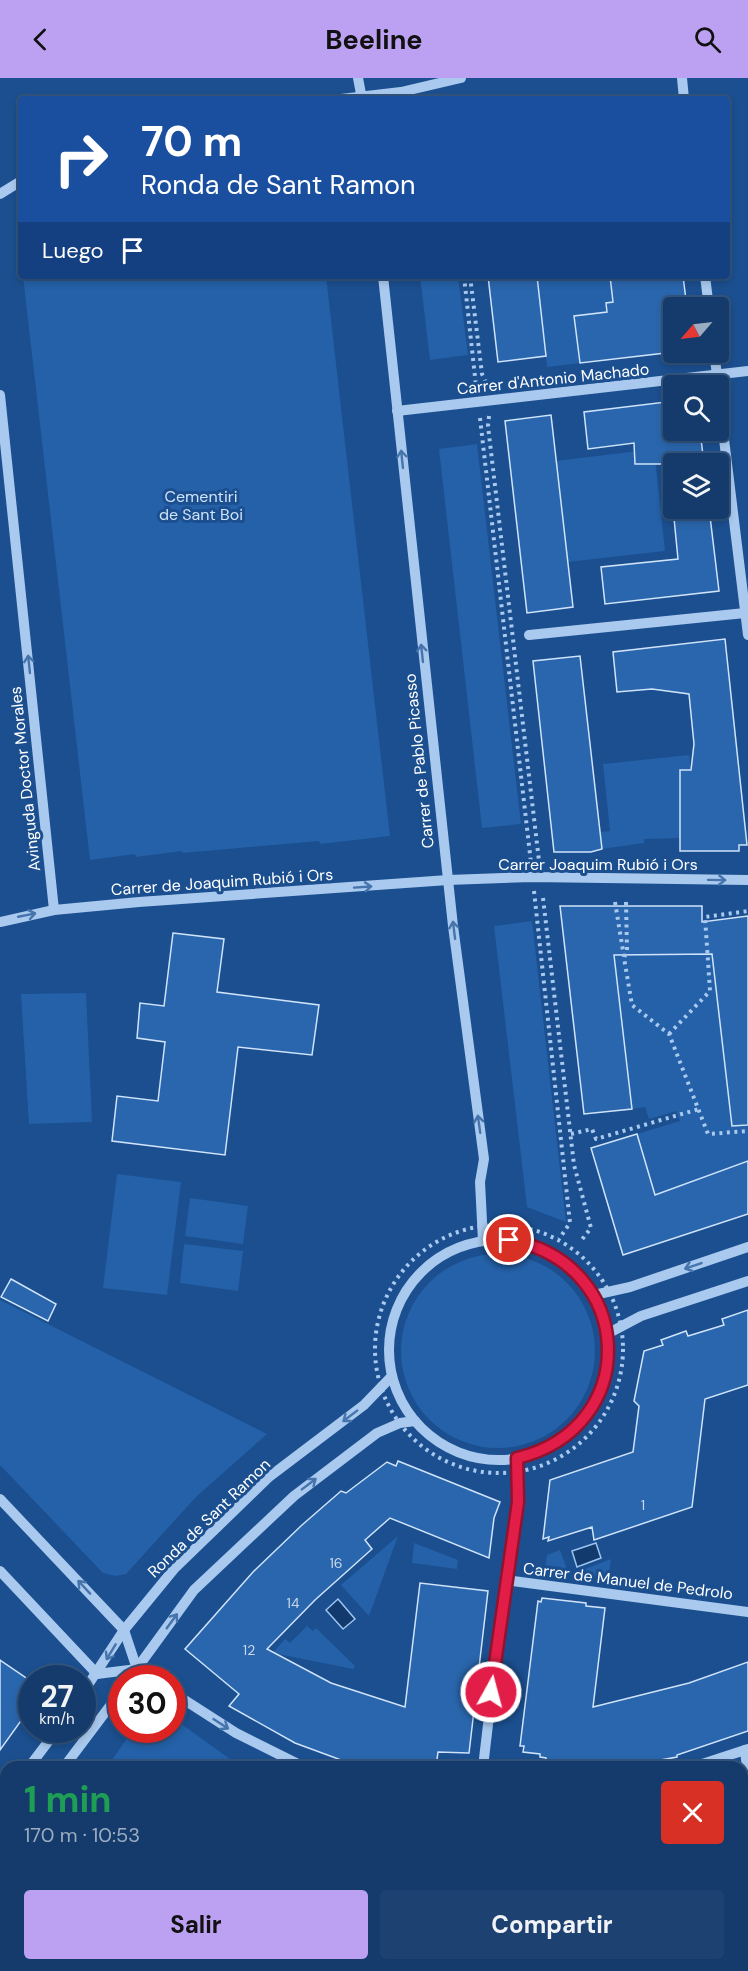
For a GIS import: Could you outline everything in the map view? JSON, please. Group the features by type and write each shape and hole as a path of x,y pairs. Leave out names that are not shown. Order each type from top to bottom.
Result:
{"street":[{"path":"358,78 362,96"},
{"path":"375,96 461,78"},
{"path":"682,78 684,96"},
{"path":"0,194 18,183"},
{"name":"Carrer de Pablo Picasso","path":"383,279 448,880 484,1159 480,1182 483,1241"},
{"path":"705,279 708,297"},
{"name":"Carrer d'Antonio Machado","path":"729,379 748,371"},
{"name":"Carrer d'Antonio Machado","path":"397,411 663,389"},
{"name":"Avinguda Doctor Morales","path":"0,395 54,910"},
{"path":"726,441 744,562 748,635"},
{"path":"530,635 745,613"},
{"name":"Carrer Joaquim Rubió i Ors","path":"448,880 541,877 748,880"},
{"name":"Carrer de Joaquim Rubió i Ors","path":"0,922 54,910 139,902 448,880"},
{"path":"509,1240 547,1251 578,1274 594,1295 607,1334 608,1365 604,1380 596,1401 583,1421 547,1449 517,1458 489,1460 461,1453 436,1440 415,1421 401,1400 392,1376 389,1344 392,1322 411,1284 442,1255 462,1246 483,1241 509,1240"},
{"path":"594,1295 612,1293 748,1247"},
{"path":"607,1334 641,1316 748,1281"},
{"name":"Ronda de Sant Ramon","path":"96,1676 124,1630 174,1569 261,1485 364,1405 392,1376"},
{"path":"140,1665 194,1590 294,1496 377,1433 400,1423 415,1421"},
{"path":"484,1761 505,1580 518,1502 517,1458"},
{"path":"0,1499 124,1630 136,1665"},
{"path":"0,1571 98,1674 108,1673"},
{"name":"Carrer de Manuel de Pedrolo","path":"505,1580 748,1612"},
{"path":"186,1701 236,1733 292,1761"},
{"path":"69,1761 108,1709"},
{"path":"34,1761 47,1743"},
{"path":"712,1761 746,1750"}],"path":[{"path":"464,279 476,386"},
{"path":"470,279 482,374 487,385"},
{"path":"479,412 531,865"},
{"path":"534,897 570,1223 559,1239"},
{"path":"543,898 574,1165 591,1228 580,1242"},
{"path":"615,902 632,1005 669,1034 708,1134 748,1131"},
{"path":"624,958 627,950 626,902"},
{"path":"669,1034 710,991 705,917 748,911"},
{"path":"571,1134 592,1129 596,1139 699,1109"},
{"path":"508,1223 541,1230 559,1239 598,1271 612,1293 622,1326 620,1383 603,1419 576,1449 540,1467 501,1474 473,1471 446,1462 423,1447 400,1423 381,1387 375,1352 378,1317 392,1284 413,1257 442,1237 482,1225 508,1223"}],"green space":[{"name":"Cementiri de Sant Boi","path":"23,279 326,279 390,836 320,844 319,841 182,853 182,851 136,857 135,854 90,860"},
{"path":"420,279 458,279 468,355 430,360"},
{"path":"537,279 610,279 613,302 607,312 574,316 580,363 547,367"},
{"path":"477,444 521,824 482,828 439,449"},
{"path":"654,449 665,551 567,562 556,461"},
{"path":"689,755 691,770 680,771 680,838 644,839 644,843 602,849 600,832 610,831 603,764"},
{"path":"532,921 566,1222 527,1207 494,926"},
{"path":"613,941 632,955 712,955 732,1126 748,1125 748,1161 655,1195 637,1134 680,1121 676,1111 649,1119 645,1107 632,1109"},
{"path":"86,993 92,1122 29,1124 21,994"},
{"path":"117,1174 181,1182 167,1295 103,1288"},
{"path":"190,1198 248,1206 243,1244 185,1236"},
{"path":"184,1244 243,1251 238,1291 180,1283"},
{"path":"498,1254 535,1261 552,1270 567,1282 579,1297 588,1314 595,1351 588,1388 579,1405 567,1420 552,1432 535,1441 498,1448 461,1441 444,1432 429,1420 417,1405 408,1388 401,1351 408,1314 417,1297 429,1282 444,1270 461,1261"},
{"path":"0,1300 267,1434 196,1497 126,1574 115,1576 103,1573 0,1465"},
{"path":"398,1536 369,1616 341,1585"},
{"path":"414,1543 458,1560 457,1569 412,1563"},
{"path":"560,1550 569,1575 611,1559 608,1580 545,1572 547,1555"},
{"path":"307,1626 313,1631 316,1628 355,1666 353,1669 273,1653 285,1639 290,1643"},
{"path":"186,1727 233,1761 111,1761 124,1743 186,1743"}],"shaded area":[{"path":"596,1543 601,1558 577,1567 572,1551"},
{"path":"338,1599 355,1619 343,1629 326,1610"}],"building":[{"path":"488,279 537,279 546,356 498,362"},
{"path":"610,279 683,279 686,297 663,297 663,353 580,363 574,316 607,312 606,303 613,302"},
{"path":"663,402 663,441 701,441 703,453 663,453 663,464 635,464 634,443 588,449 584,412"},
{"path":"551,415 573,607 527,613 505,421"},
{"path":"674,519 710,519 719,591 605,604 601,567 678,559"},
{"path":"725,639 747,845 739,845 739,851 680,851 680,770 691,770 694,744 689,694 652,689 617,692 613,652"},
{"path":"580,656 602,849 591,852 554,852 533,661"},
{"path":"560,906 702,906 702,922 748,916 748,1125 732,1126 712,954 614,955 632,1109 584,1114"},
{"path":"173,933 224,939 217,992 319,1005 312,1055 238,1047 225,1155 112,1141 117,1096 158,1101 165,1042 137,1038 140,1003 164,1006"},
{"path":"637,1134 655,1195 748,1161 748,1214 623,1255 591,1148"},
{"path":"11,1279 56,1304 48,1321 1,1297"},
{"path":"748,1310 748,1385 705,1399 692,1507 594,1540 592,1527 548,1541 549,1537 543,1539 550,1480 633,1452 639,1406 634,1401 644,1351 663,1345 661,1340 686,1331 688,1336 724,1325 722,1319"},
{"path":"398,1461 500,1502 494,1518 489,1558 390,1518 365,1540 372,1549 315,1600 267,1649 331,1683 405,1707 420,1583 488,1591 469,1753 438,1752 437,1761 344,1761 295,1743 229,1706 239,1694 185,1649 253,1572 341,1491 346,1493 387,1462 396,1466"},
{"path":"542,1598 586,1603 586,1606 605,1608 593,1707 689,1683 748,1662 748,1731 677,1755 677,1757 655,1761 546,1761 546,1758 540,1757 540,1754 523,1752 524,1746 520,1746 538,1601 541,1602"},
{"path":"0,1660 18,1672 18,1725 0,1750"}],"route":[{"path":"491,1692 505,1580 518,1502 517,1458 547,1449 572,1432 583,1421 599,1394 608,1365 605,1324 599,1304 587,1284 568,1265 547,1251 509,1240"}]}
